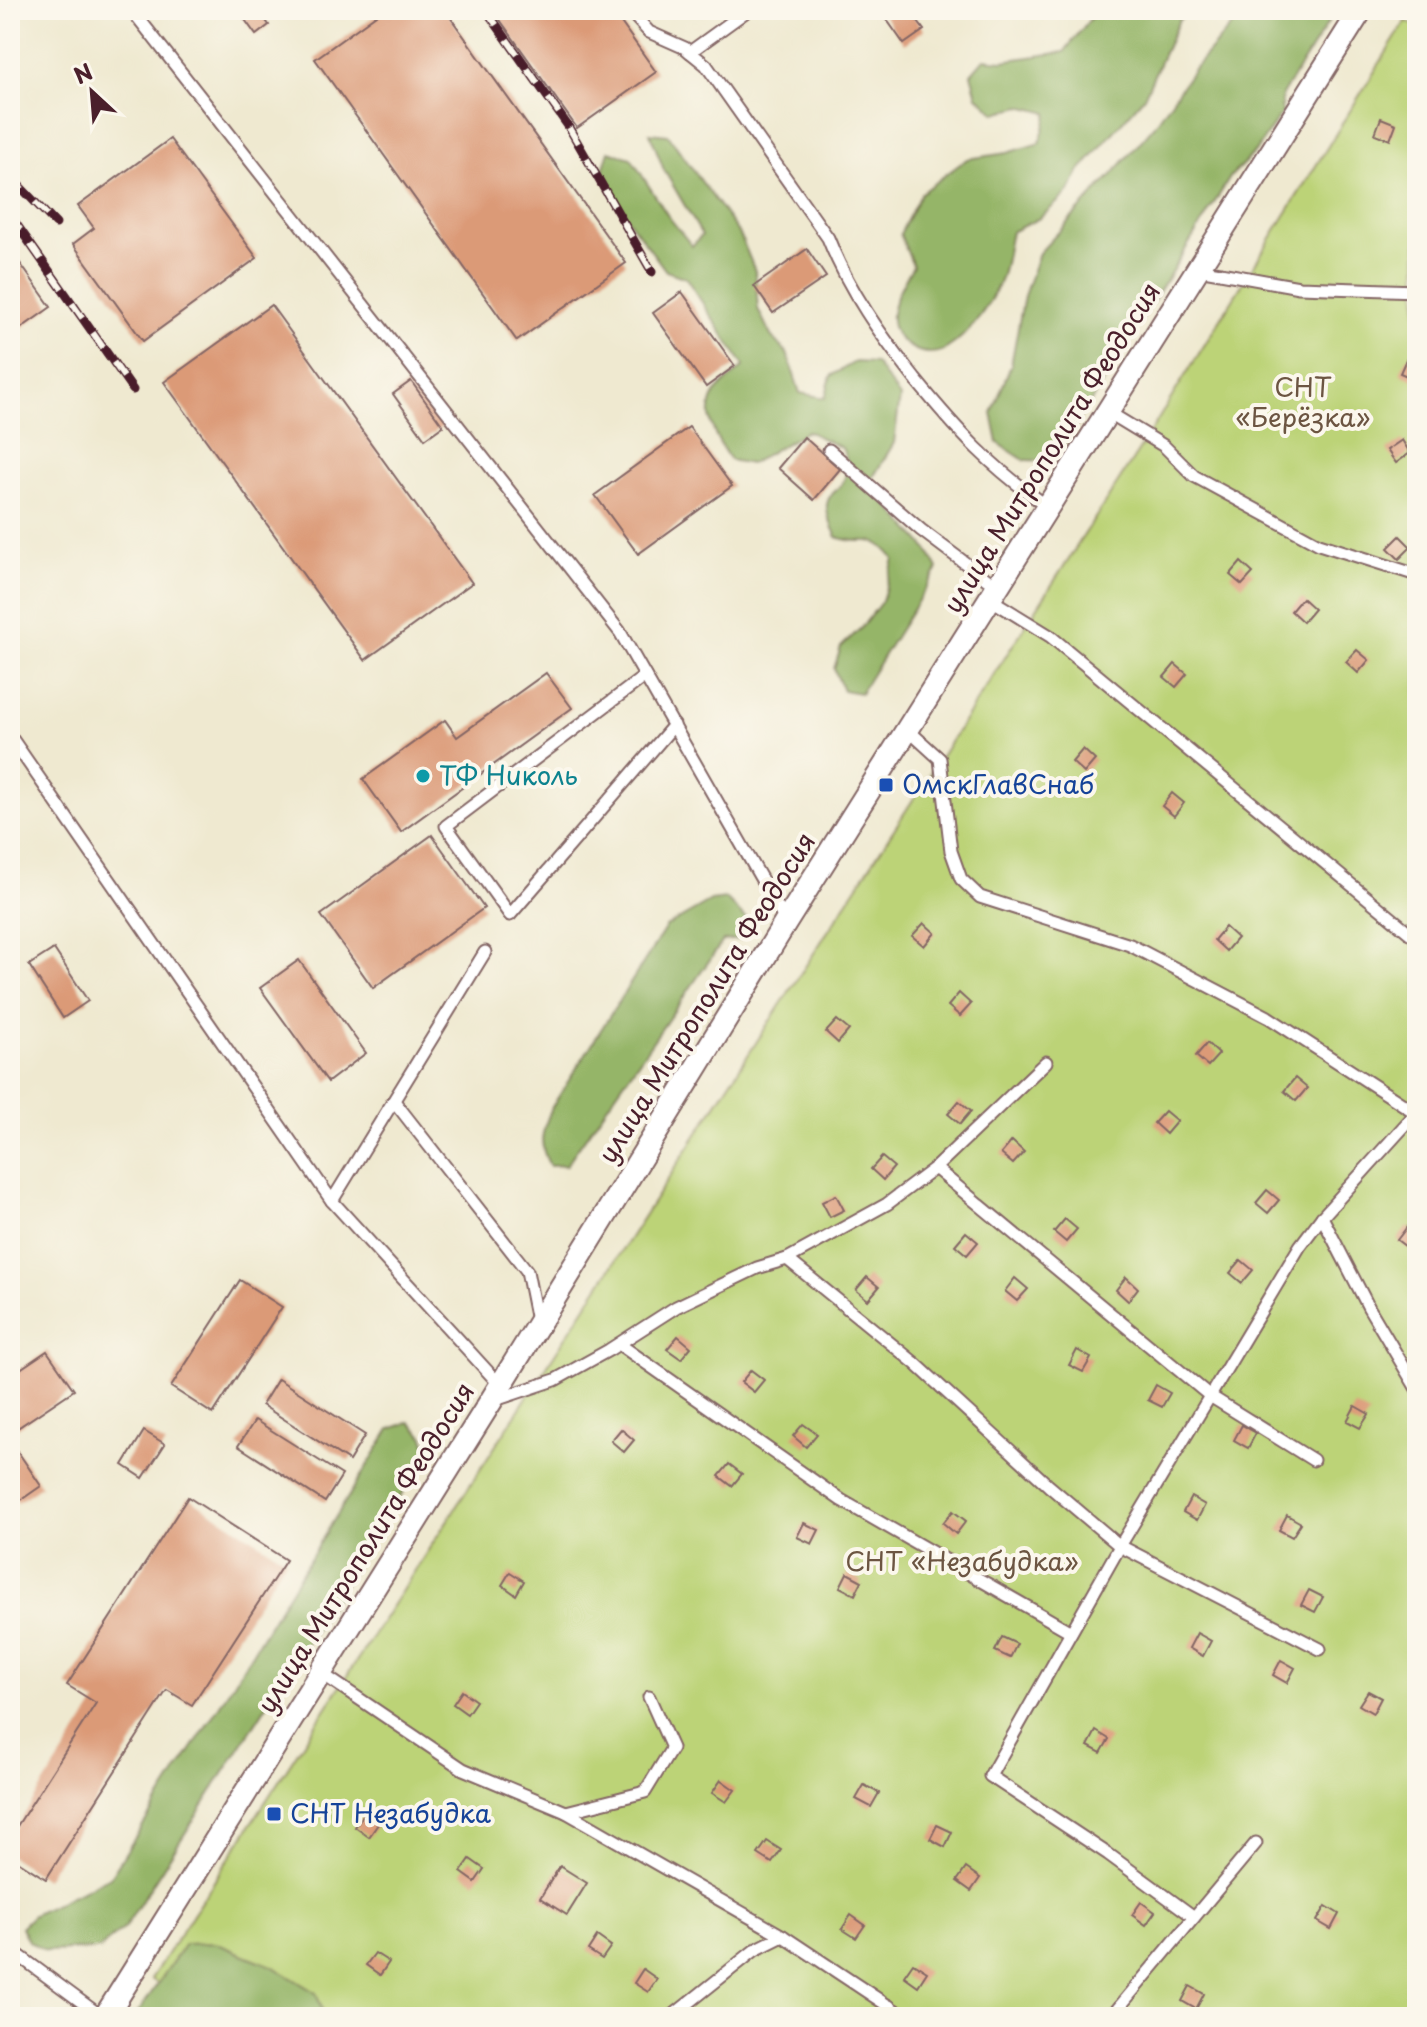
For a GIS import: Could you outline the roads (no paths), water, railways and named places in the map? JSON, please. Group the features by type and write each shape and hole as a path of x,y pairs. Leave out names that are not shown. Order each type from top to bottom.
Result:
{"street":[{"name":"улица Митрополита Феодосия","path":"104,2017 496,1393 786,922 1361,10"}],"lane":[{"path":"132,10 620,632 786,922"},
{"path":"629,10 649,32 690,52 706,65 828,238 840,267 877,331 972,447 1008,479 1048,507"},
{"path":"690,52 748,10"},
{"path":"1198,269 1299,287 1417,291"},
{"path":"1108,412 1164,446 1194,476 1319,544 1417,575"},
{"path":"829,450 994,593 1417,939"},
{"path":"645,676 446,826 510,915 674,725"},
{"path":"907,729 940,759 951,851 961,879 980,897 1130,945 1268,1017 1416,1113 1322,1217 1300,1246 1120,1546 990,1776 1108,1854 1194,1917"},
{"path":"10,736 332,1201 496,1393 555,1380 676,1307 757,1268 787,1259 887,1204 935,1168 1046,1062"},
{"path":"332,1201 485,952"},
{"path":"394,1101 527,1271 538,1325"},
{"path":"935,1168 1210,1396 1313,1460"},
{"path":"1322,1217 1369,1308 1417,1389"},
{"path":"787,1259 916,1364 1049,1486 1120,1546 1320,1649"},
{"path":"619,1344 841,1500 1071,1632"},
{"path":"321,1673 463,1769 566,1812 783,1936 905,2017"},
{"path":"566,1812 645,1792 672,1748 649,1697"},
{"path":"1111,2017 1256,1843"},
{"path":"671,2017 755,1950 783,1936"},
{"path":"10,1949 104,2017"},
{"path":"881,2017 889,2006"}],"railway":[{"path":"486,10 568,126 652,272"},
{"path":"10,176 56,224"},
{"path":"10,215 133,390"}],"place":[{"name":"ТФ Николь","path":"423,776"},
{"name":"ОмскГлавСнаб","path":"886,785"},
{"name":"СНТ Незабудка","path":"274,1814"}],"park label":[{"name":"СНТ «Берёзка»","path":"1303,403"},
{"name":"СНТ «Незабудка»","path":"962,1562"}]}
